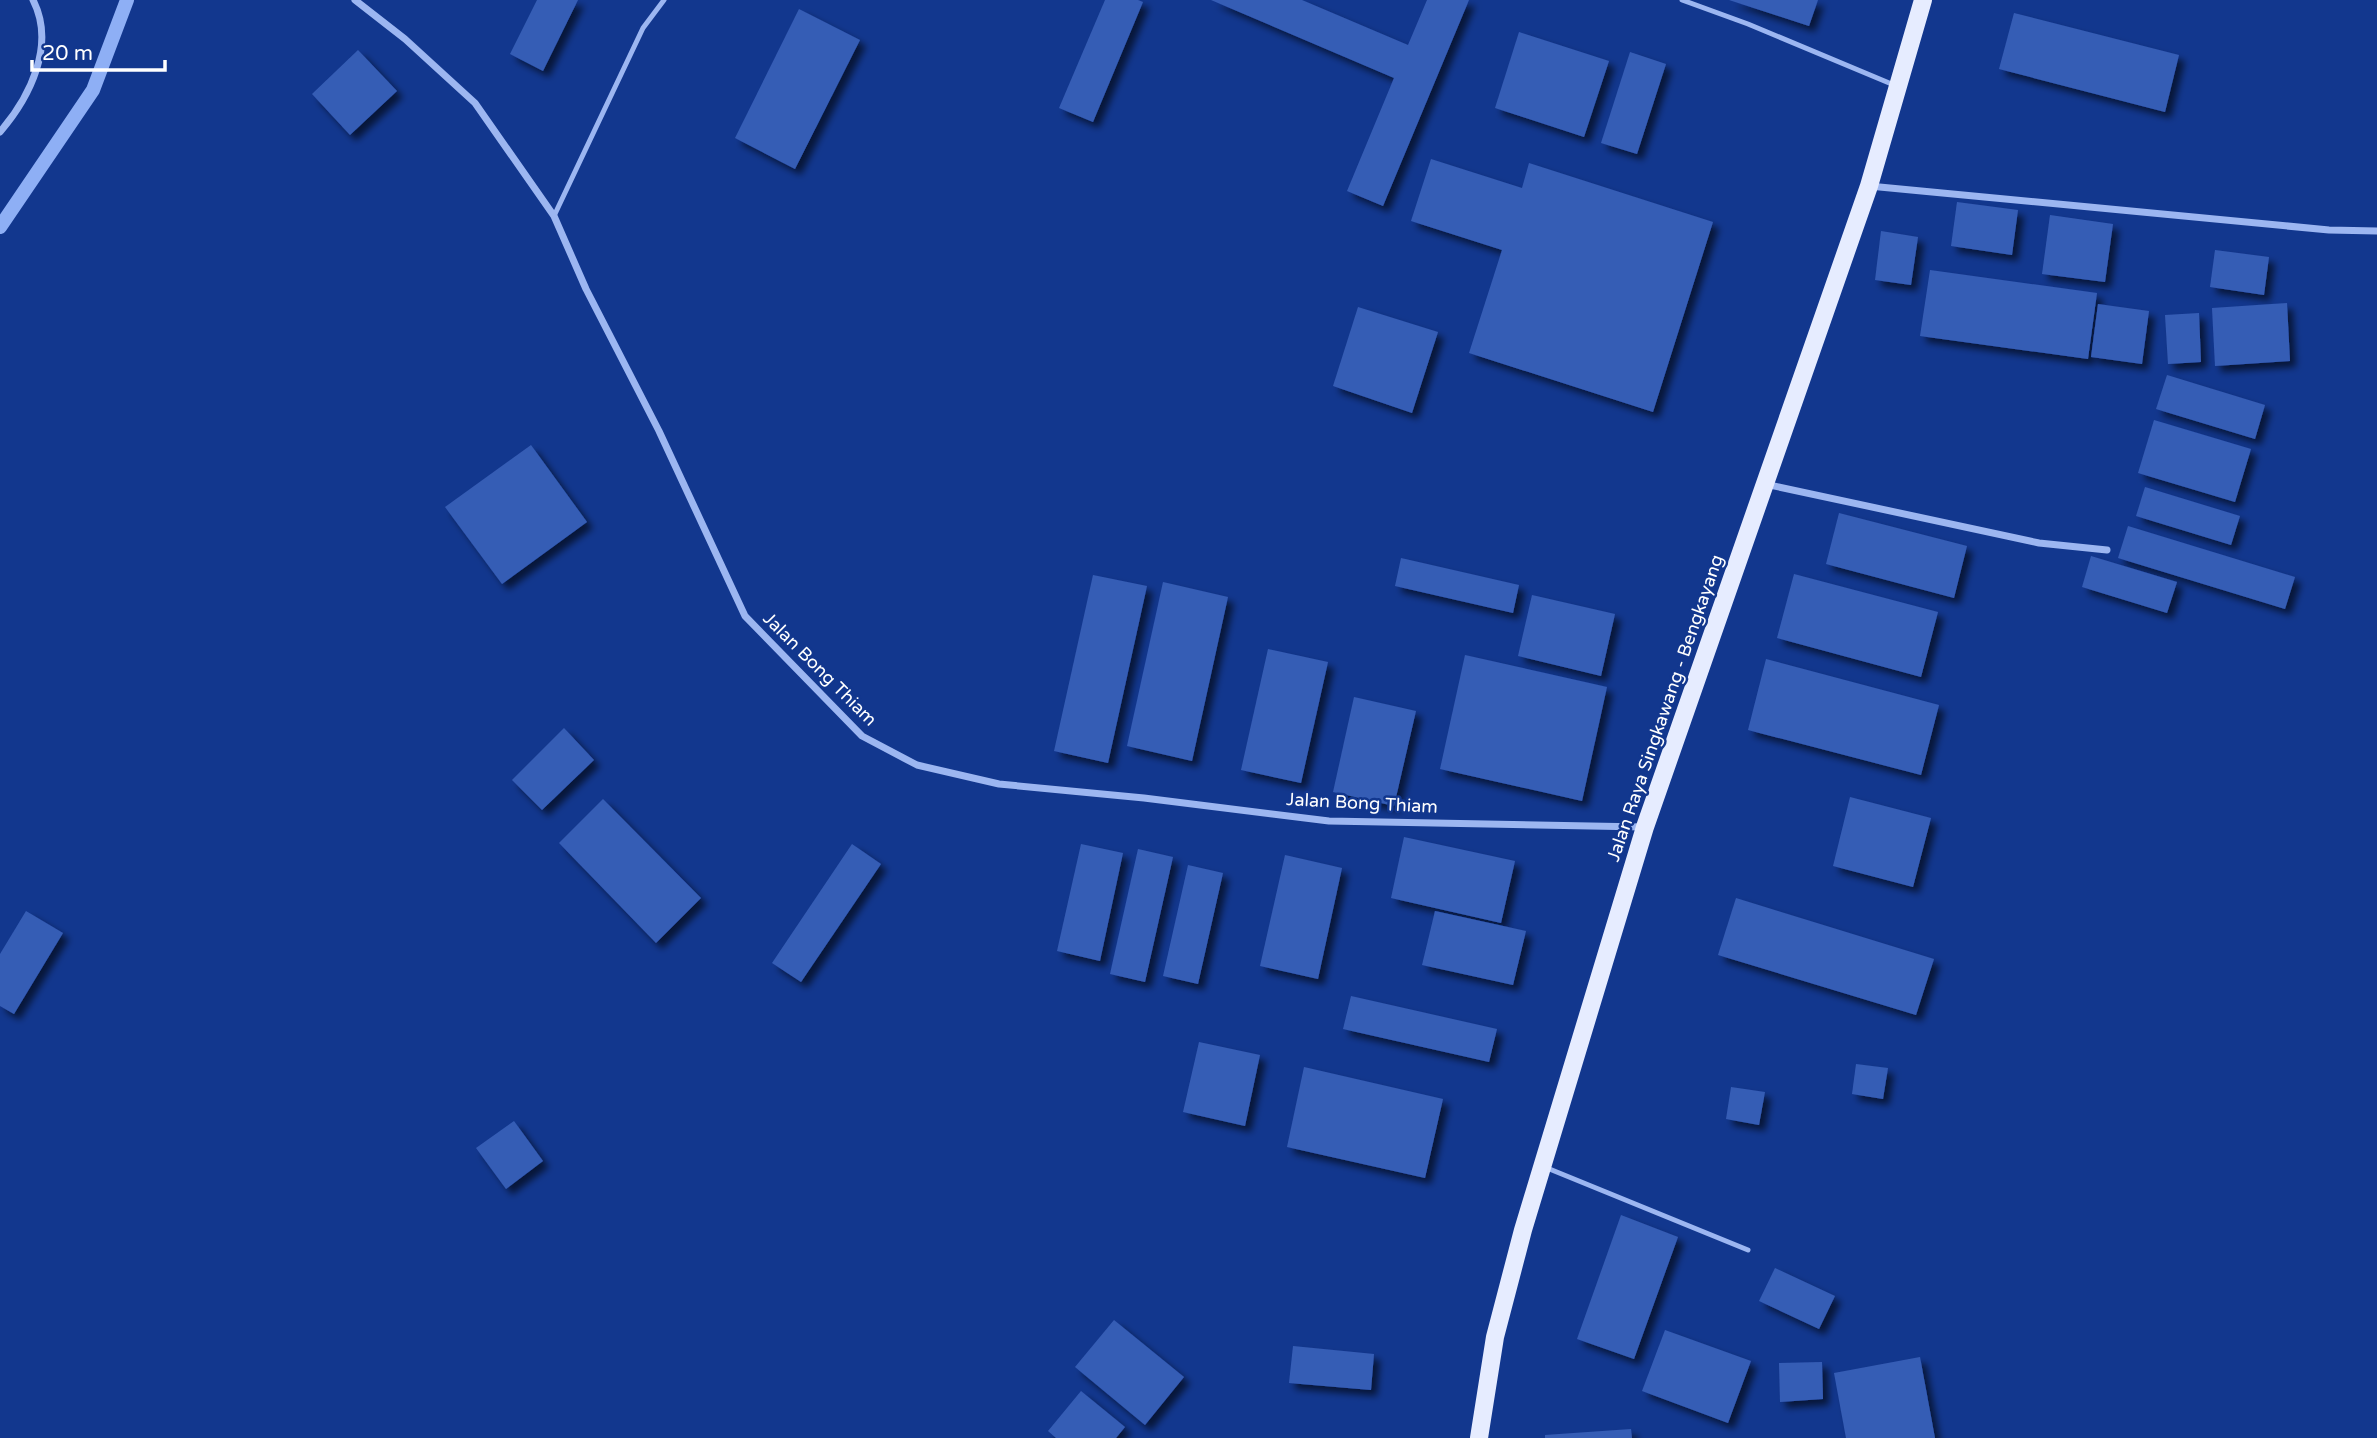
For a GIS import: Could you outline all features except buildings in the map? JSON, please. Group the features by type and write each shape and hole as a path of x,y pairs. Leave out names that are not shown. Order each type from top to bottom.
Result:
{"main road":[{"name":"Jalan Raya Singkawang - Bengkayang","path":"1479,1438 1495,1337 1542,1166 1645,827 1869,186 1923,0"}],"street":[{"path":"0,132 17,112 40,64 41,37 38,10 33,0"},
{"name":"Jalan Bong Thiam","path":"355,0 405,39 475,103 554,216 586,289 659,431 745,616 862,736 917,765 999,784 1143,798 1329,821 1645,827"},
{"path":"1869,186 2329,230 2377,231"},
{"path":"1765,484 2039,543 2107,550"}],"lane":[{"path":"554,216 643,28 664,0"},
{"path":"1682,0 1748,24 1897,86"},
{"path":"1542,1166 1748,1250"}],"waterway":[{"path":"0,227 93,90 127,0"}]}
